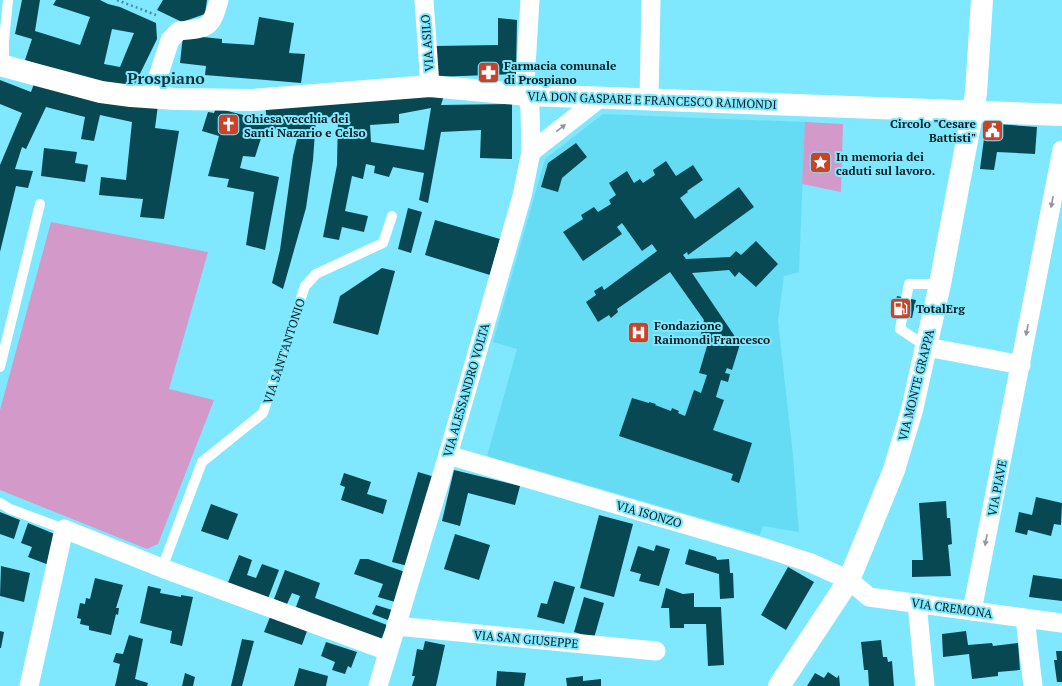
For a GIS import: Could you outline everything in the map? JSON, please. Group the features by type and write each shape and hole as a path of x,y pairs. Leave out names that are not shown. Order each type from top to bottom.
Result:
{"street":[{"path":"151,98 170,40 179,31 198,29 209,25 214,18 219,0"},
{"name":"VIA ASILO","path":"424,0 430,86"},
{"name":"VIA ALESSANDRO VOLTA","path":"378,686 448,455 522,196 531,152 530,109 526,83 530,0"},
{"path":"649,99 651,0"},
{"name":"VIA MONTE GRAPPA","path":"779,686 849,580 894,470 912,410 940,284 976,93 982,0"},
{"name":"VIA DON GASPARE E FRANCESCO RAIMONDI","path":"2,66 101,92 151,98 252,100 430,86 528,95 1062,115"},
{"path":"531,152 600,98"},
{"name":"VIA PIAVE","path":"972,611 1062,150"},
{"path":"927,347 1021,364"},
{"name":"VIA ISONZO","path":"448,455 765,548 811,563 849,580"},
{"path":"29,686 64,530 162,568 388,651"},
{"name":"VIA CREMONA","path":"849,580 869,597 1062,623"},
{"path":"917,603 925,686"},
{"path":"1025,618 1033,686"},
{"name":"VIA SAN GIUSEPPE","path":"396,626 656,651"}],"lane":[{"path":"2,66 8,0"},
{"path":"0,368 40,204"},
{"name":"VIA SANT'ANTONIO","path":"162,568 202,462 263,413 305,286 316,274 383,243 392,216"},
{"path":"927,347 900,329 901,321 909,284 940,284"},
{"path":"0,503 10,509 64,530"}],"path":[{"path":"117,0 156,15"}],"shaded area":[{"name":"Fondazione Raimondi Francesco","path":"603,114 805,122 799,272 784,276 778,321 793,455 799,532 763,526 760,535 487,456 517,349 493,342 545,159"},
{"path":"805,122 843,124 841,192 802,184"},
{"path":"51,222 208,252 169,389 214,400 158,544 147,549 0,490 0,410"}],"building":[{"path":"22,0 40,0 35,31 80,45 90,17 53,5 56,0 100,0 156,23 157,39 133,88 108,86 25,60 32,39 15,34","holes":["112,29 134,33 120,67 104,64"]},
{"path":"163,0 207,0 205,14 182,22 157,10"},
{"path":"259,17 294,23 289,53 305,54 301,83 205,75 206,66 180,63 183,35 222,39 222,43 254,45"},
{"path":"498,18 517,20 516,74 435,77 434,46 498,45"},
{"path":"0,80 31,92 35,81 158,105 155,128 179,131 164,219 140,217 143,199 99,195 101,177 126,180 132,122 100,115 94,141 81,139 85,117 46,107 26,149 22,147 15,169 33,171 28,188 16,186 0,252 0,165 22,113 0,104"},
{"path":"445,92 441,105 512,104 512,159 480,158 481,130 441,132 428,203 419,200 424,173 393,167 389,177 374,173 375,166 366,164 363,179 352,176 345,211 368,216 364,232 342,227 339,240 323,237 337,165 338,117 316,118 313,160 306,208 283,289 272,283 280,250 293,156 299,131 264,129 255,157 243,156 240,168 279,177 265,250 246,245 254,192 227,187 229,179 208,176 219,136 202,131 208,112 214,113 216,108 267,121 265,105","holes":["431,108 424,150 371,142 370,125 399,123 399,114"]},
{"path":"996,124 1037,127 1035,154 997,152 994,170 980,169 985,131"},
{"path":"576,143 587,157 562,178 558,192 541,187 548,163"},
{"path":"44,148 77,152 75,163 88,165 85,182 41,176"},
{"path":"666,161 676,176 693,165 703,180 680,198 695,219 739,187 754,207 688,255 687,252 683,255 686,259 730,257 736,251 741,255 756,241 778,264 756,287 739,272 735,277 729,270 692,273 740,344 732,370 727,368 725,373 730,374 728,382 721,380 716,397 724,400 713,430 752,443 739,483 731,480 733,474 619,436 632,398 656,404 655,405 671,411 672,408 685,416 694,390 701,393 707,375 699,373 707,346 699,343 704,320 670,272 617,309 618,312 611,318 609,315 598,322 586,302 596,295 594,291 602,286 604,290 657,251 652,244 642,251 622,223 617,227 622,234 583,261 563,232 583,219 581,215 594,207 598,212 611,204 609,200 616,195 609,183 627,171 634,183 640,179 643,183 655,175 653,170"},
{"path":"408,208 422,212 411,253 398,249"},
{"path":"435,220 500,239 490,275 425,255"},
{"path":"382,268 395,271 378,335 333,323 340,296"},
{"path":"897,296 916,300 912,318 893,314"},
{"path":"454,470 520,486 515,505 468,493 460,526 442,521"},
{"path":"418,472 435,477 408,566 392,562"},
{"path":"344,473 371,482 367,494 387,500 383,514 341,500 345,487 340,485"},
{"path":"1036,497 1062,503 1061,525 1054,524 1051,536 1028,530 1027,535 1015,532 1019,512 1032,515"},
{"path":"946,501 947,518 950,518 952,544 948,545 951,576 912,577 912,560 923,560 919,503"},
{"path":"211,504 238,514 228,540 201,531"},
{"path":"0,512 20,520 14,539 0,534"},
{"path":"599,515 633,524 614,597 580,588"},
{"path":"28,523 57,535 49,565 28,557 32,547 21,543"},
{"path":"455,534 490,545 479,580 444,569"},
{"path":"656,545 670,549 659,586 639,581 641,574 630,571 638,546 654,551"},
{"path":"689,549 716,557 717,560 729,559 730,573 733,573 734,598 720,599 719,574 685,564"},
{"path":"239,555 252,560 247,575 256,578 262,564 279,570 267,601 227,585"},
{"path":"360,559 368,559 405,572 395,602 378,597 383,584 354,574"},
{"path":"1,566 30,573 24,602 0,596"},
{"path":"788,567 814,582 786,630 761,615"},
{"path":"285,570 320,583 315,598 387,625 381,640 306,615 307,611 296,607 300,596 292,593 287,604 274,599"},
{"path":"1033,575 1062,579 1062,601 1029,597"},
{"path":"95,578 123,585 116,608 119,608 118,615 116,614 111,635 89,630 89,626 80,624 81,619 77,618 80,603 85,604 86,598 90,599"},
{"path":"554,581 575,587 564,624 537,617 541,603 547,604"},
{"path":"148,586 161,589 160,593 181,597 181,595 193,597 182,646 170,643 172,631 140,623"},
{"path":"666,588 683,594 694,593 694,607 721,607 724,665 708,666 706,624 684,624 684,628 670,628 669,608 661,608"},
{"path":"584,597 604,603 594,638 574,632"},
{"path":"376,605 392,610 388,620 372,614"},
{"path":"270,617 307,631 302,645 264,632"},
{"path":"0,631 4,632 1,648 0,648"},
{"path":"966,631 968,645 992,643 993,646 1018,643 1020,670 998,672 998,676 972,679 969,654 943,657 942,634"},
{"path":"129,635 143,639 135,679 148,683 147,686 115,686 120,664 113,662 116,653 123,654"},
{"path":"242,639 254,641 242,686 231,686"},
{"path":"881,640 883,657 887,657 888,662 892,661 894,686 869,686 868,670 864,670 861,642"},
{"path":"425,641 445,645 436,686 412,686 415,676 412,676 417,649 423,650"},
{"path":"326,642 357,652 351,668 348,666 345,674 332,670 335,662 321,656"},
{"path":"1056,651 1062,651 1062,682 1057,682 1054,660 1057,660"},
{"path":"299,668 328,676 326,686 294,686"},
{"path":"497,671 526,673 524,686 496,686"},
{"path":"828,672 837,678 839,675 840,686 807,686 815,673 824,678"},
{"path":"185,673 195,677 193,686 182,686"},
{"path":"583,676 583,681 601,679 601,686 567,686 566,678"}],"place":[{"name":"Farmacia comunale di Prospiano","path":"489,72"},
{"name":"Chiesa vecchia dei Santi Nazario e Celso","path":"228,125"},
{"name":"Circolo \"Cesare Battisti\"","path":"992,130"},
{"name":"In memoria dei caduti sul lavoro.","path":"820,163"},
{"name":"TotalErg","path":"900,308"},
{"name":"Fondazione Raimondi Francesco","path":"638,332"}],"district":[{"name":"Prospiano","path":"166,78"}]}
